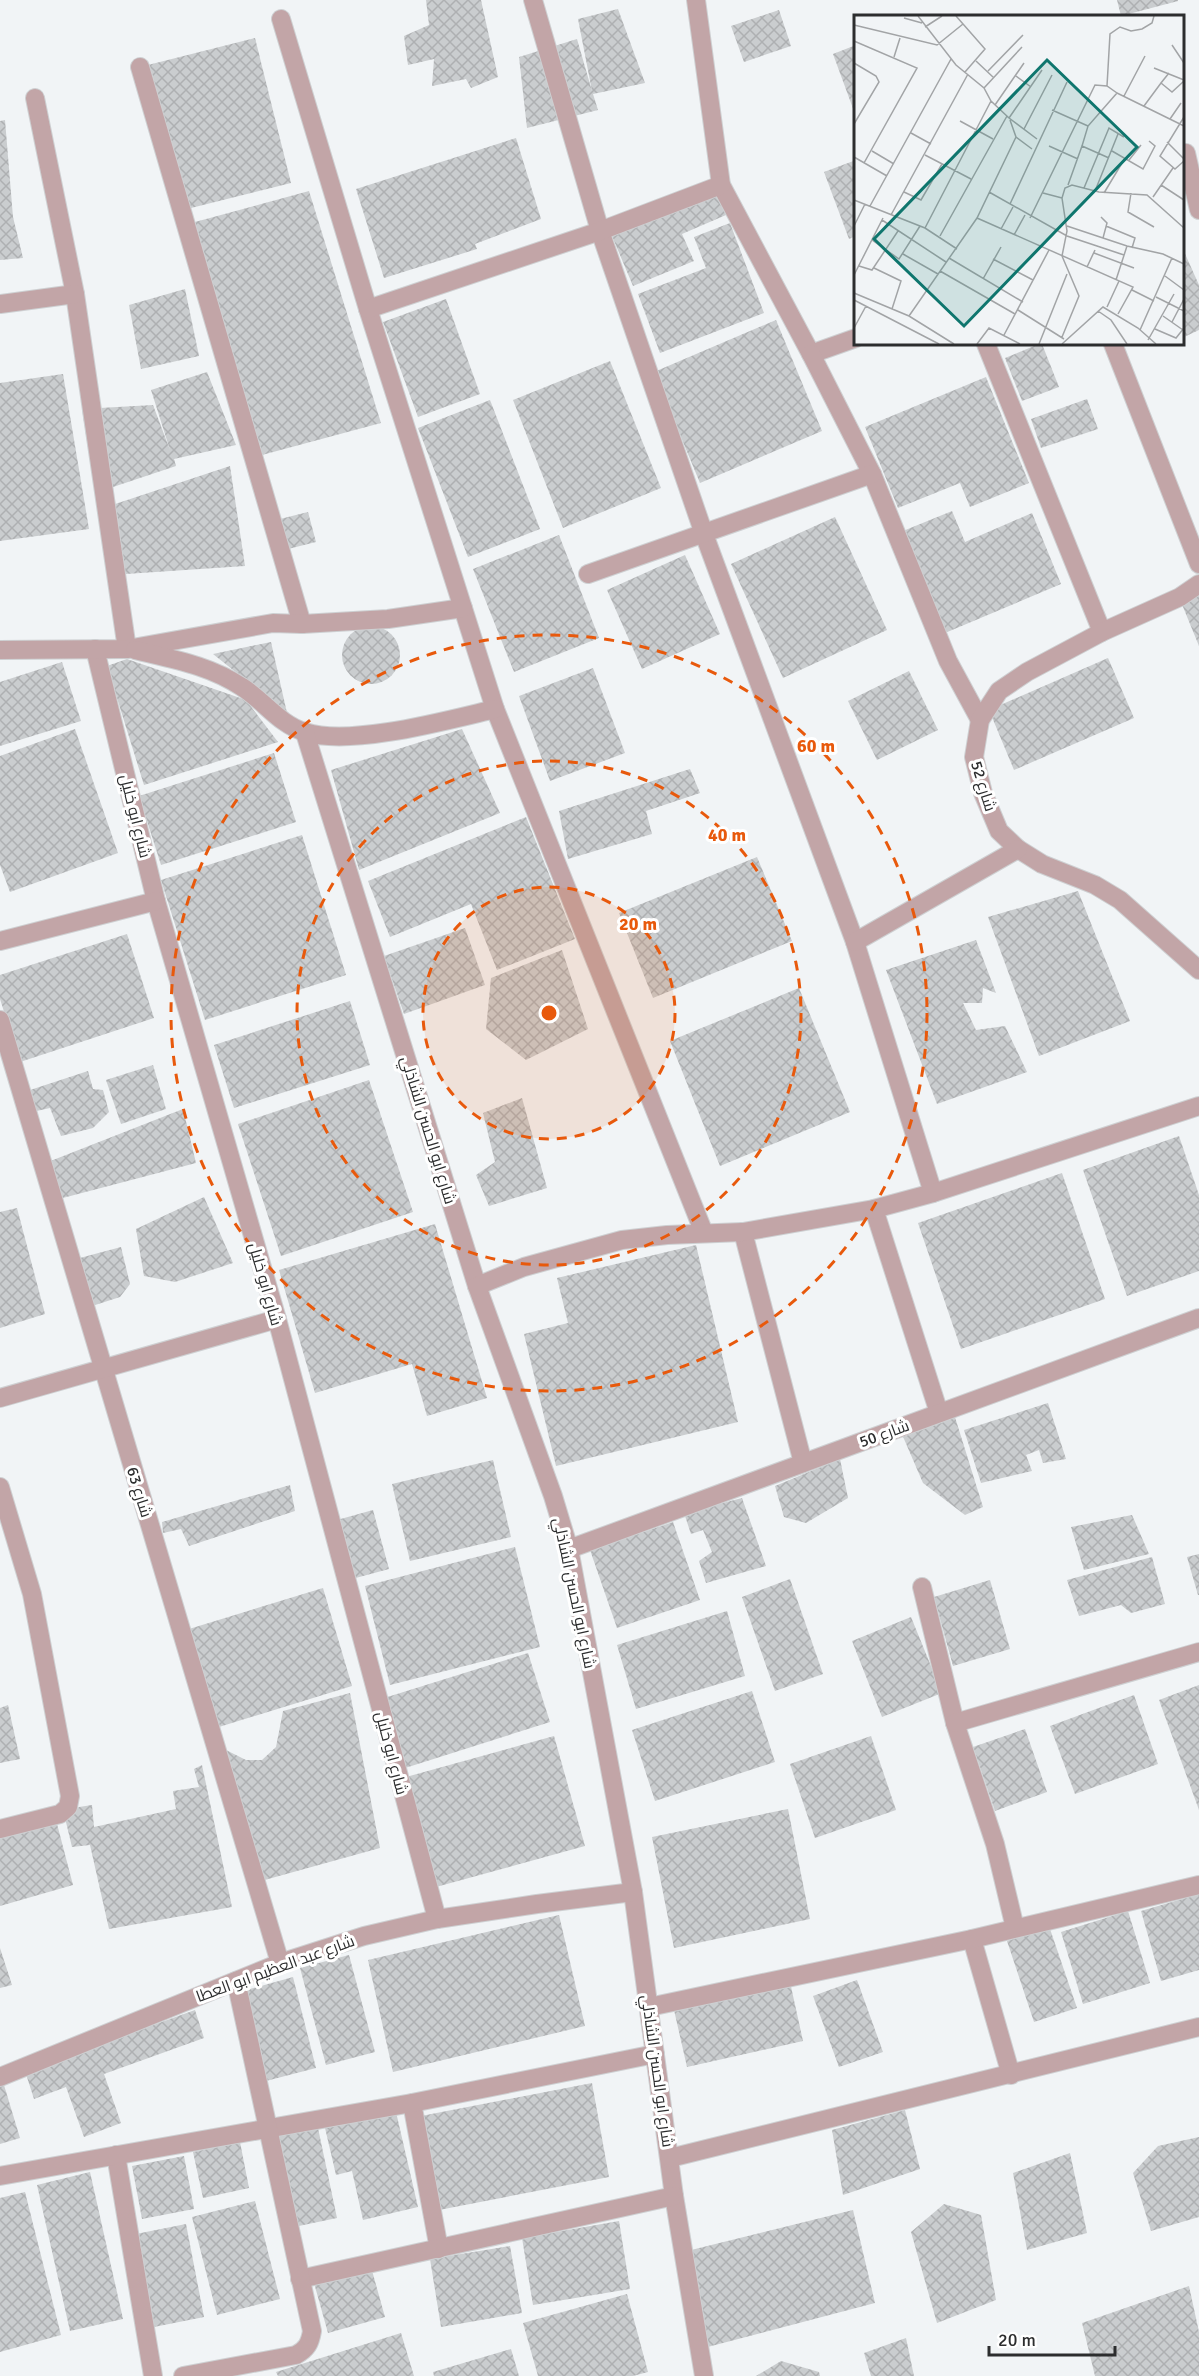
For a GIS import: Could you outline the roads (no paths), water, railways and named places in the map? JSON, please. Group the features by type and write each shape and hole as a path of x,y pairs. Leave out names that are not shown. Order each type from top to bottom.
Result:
{"street":[{"path":"532,0 600,231 704,534 855,942 933,1193"},
{"path":"696,0 721,185 872,474 948,661 980,720"},
{"path":"281,19 368,309 495,709 704,1233"},
{"path":"140,67 302,624"},
{"path":"35,98 75,294 127,649"},
{"path":"1189,152 1199,210"},
{"path":"368,309 600,231 721,185"},
{"path":"0,304 75,294"},
{"path":"811,354 854,338"},
{"path":"986,345 1102,632"},
{"path":"1113,345 1199,564"},
{"path":"588,574 872,474"},
{"name":"شارع 52","path":"1199,584 1180,597 1102,632 1027,672 999,691 980,720 974,757 983,793 999,831 1018,849 1042,864 1095,885 1120,900 1199,970"},
{"path":"0,650 127,649 273,623 302,624 388,619 463,608"},
{"name":"شارع ابو خليل","path":"95,649 156,902 277,1319 437,1919"},
{"path":"127,649 203,666 258,697 288,723 305,733 342,736 375,733 495,709"},
{"name":"شارع ابو الحسن الشاذلي","path":"305,733 477,1286 553,1496 569,1549 633,1892 674,2196 704,2376"},
{"path":"855,942 1018,849"},
{"path":"0,941 156,902"},
{"name":"شارع 63","path":"0,1020 280,1963"},
{"path":"477,1286 525,1267 622,1240 743,1232 874,1209 933,1193 1199,1106"},
{"path":"874,1209 939,1413"},
{"path":"743,1232 803,1463"},
{"name":"شارع 50","path":"569,1549 1199,1318"},
{"path":"0,1398 277,1319"},
{"path":"0,1486 32,1594 70,1796 68,1807 60,1814 0,1829"},
{"path":"922,1587 955,1723 995,1844 1015,1928"},
{"path":"955,1723 1199,1652"},
{"path":"649,2007 972,1939 1199,1885"},
{"name":"شارع عبد العظيم ابو العطا","path":"0,2077 280,1963 364,1936 437,1919 633,1892"},
{"path":"972,1939 1011,2075"},
{"path":"183,2376 296,2355 306,2349 312,2331 236,1981"},
{"path":"670,2158 1199,2027"},
{"path":"0,2176 412,2103 655,2054"},
{"path":"412,2103 439,2249"},
{"path":"116,2156 153,2376"},
{"path":"300,2279 674,2196"}]}
